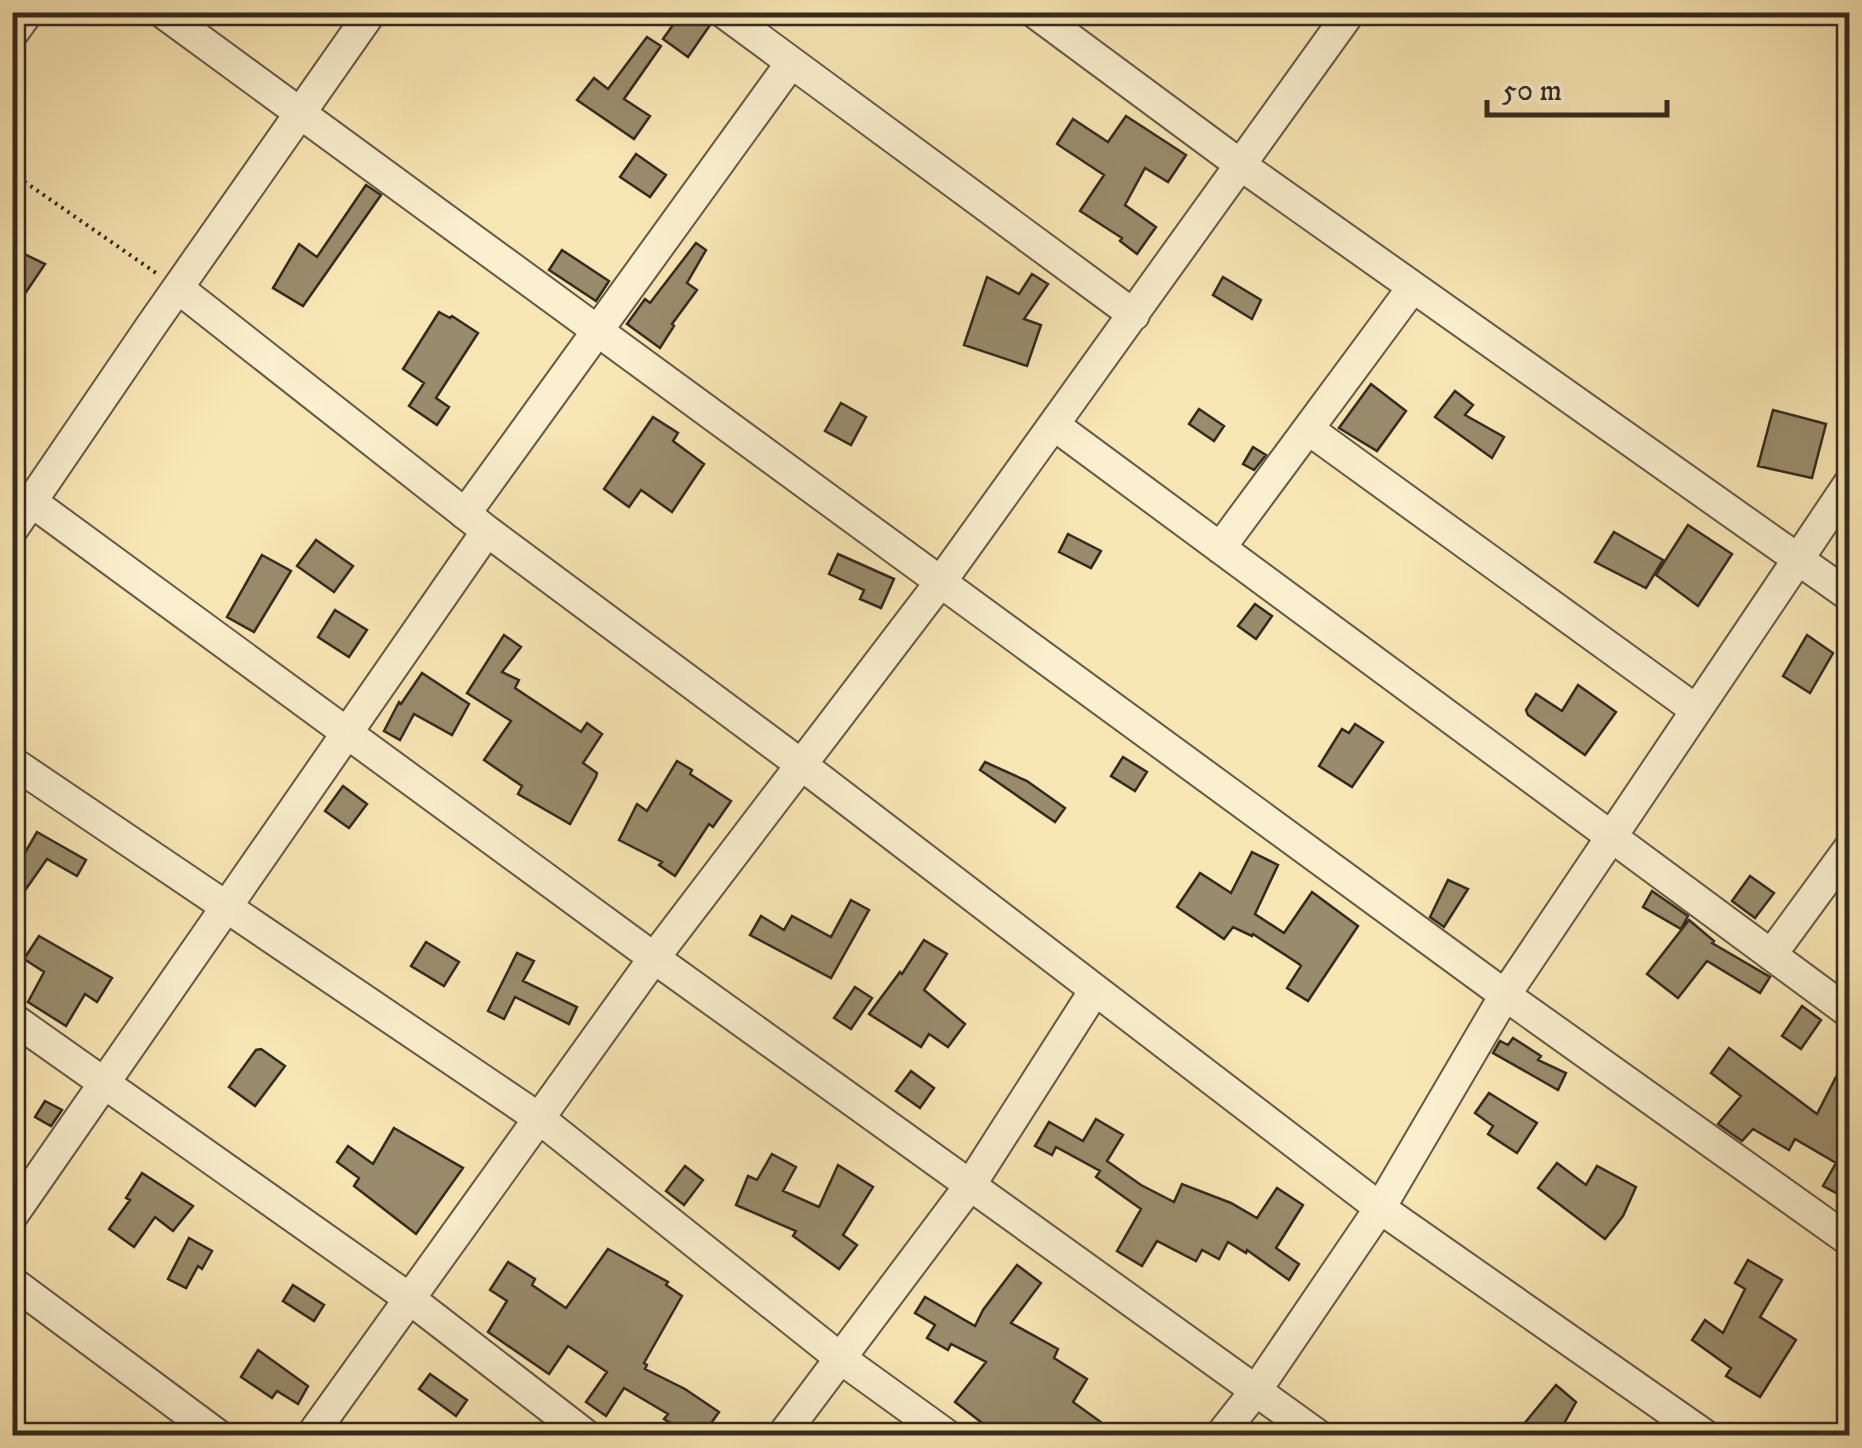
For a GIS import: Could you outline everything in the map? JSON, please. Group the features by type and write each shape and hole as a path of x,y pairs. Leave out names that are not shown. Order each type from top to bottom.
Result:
{"street":[{"path":"12,34 28,12"},
{"path":"162,12 1504,995 1844,1224"},
{"path":"12,530 371,12"},
{"path":"723,12 1134,315"},
{"path":"1034,12 1242,166 1850,596"},
{"path":"311,1436 654,958 942,580 1350,12"},
{"path":"12,1216 347,734 598,331 791,63"},
{"path":"1220,548 1414,287"},
{"path":"178,288 476,522 804,766 1380,1208 1706,1436"},
{"path":"1054,425 1850,1013"},
{"path":"1308,428 1696,710"},
{"path":"1220,1436 1256,1390 1380,1208 1504,995 1850,482"},
{"path":"32,502 654,958 1319,1436"},
{"path":"12,762 540,1119 840,1358 948,1436"},
{"path":"1771,955 1850,848"},
{"path":"782,1436 970,1184 1095,990"},
{"path":"12,1018 410,1299 586,1436"},
{"path":"12,1282 219,1436"}],"path":[{"path":"12,172 178,288"}],"building":[{"path":"682,12 691,12 710,25 688,57 663,39"},
{"path":"647,37 661,46 624,99 650,116 634,139 577,100 594,78 608,89"},
{"path":"1126,116 1186,155 1168,182 1145,168 1125,205 1156,227 1137,254 1120,241 1122,238 1080,211 1104,175 1057,144 1073,119 1108,142"},
{"path":"636,154 666,175 650,197 620,177"},
{"path":"366,185 381,195 303,306 273,288 299,244 317,257"},
{"path":"696,243 706,250 687,283 697,290 660,348 627,324 645,299 650,303"},
{"path":"562,250 609,281 596,301 549,270"},
{"path":"20,252 45,264 12,313 12,266"},
{"path":"1032,274 1048,284 1024,319 1041,325 1027,366 964,345 987,277 1019,294"},
{"path":"1223,277 1261,300 1252,319 1213,295"},
{"path":"439,312 478,333 436,398 449,407 437,425 409,406 424,383 403,369"},
{"path":"1371,384 1406,411 1377,451 1339,428"},
{"path":"1455,391 1473,405 1465,415 1504,437 1492,458 1435,417"},
{"path":"841,403 866,417 851,445 825,431"},
{"path":"1199,409 1224,426 1214,441 1189,424"},
{"path":"1773,410 1826,424 1812,478 1758,466"},
{"path":"653,417 678,433 673,441 704,464 672,512 641,490 629,507 604,489"},
{"path":"1253,447 1266,455 1254,470 1243,464"},
{"path":"1688,525 1732,554 1698,606 1656,575"},
{"path":"1614,532 1663,560 1646,588 1595,562"},
{"path":"1068,534 1101,551 1091,568 1059,552"},
{"path":"316,540 353,566 334,592 297,566"},
{"path":"838,554 894,579 881,608 860,599 864,590 829,574"},
{"path":"262,555 291,571 254,632 227,617"},
{"path":"1255,604 1272,616 1256,639 1238,626"},
{"path":"335,610 367,630 349,657 318,637"},
{"path":"504,635 521,647 502,672 519,680 515,688 581,732 587,723 602,734 583,763 597,773 596,777 570,824 518,794 522,786 484,760 511,721 467,693"},
{"path":"1807,635 1833,653 1810,693 1783,676"},
{"path":"422,673 469,704 452,735 414,714 400,740 384,731 399,702"},
{"path":"1578,685 1616,712 1585,755 1526,710 1536,694 1562,711"},
{"path":"1355,724 1383,742 1352,787 1319,766 1342,729 1349,733"},
{"path":"1123,757 1147,772 1135,791 1111,776"},
{"path":"677,761 731,801 713,827 709,824 675,876 659,865 662,862 619,840 637,804 647,811"},
{"path":"985,762 1027,781 1065,808 1055,822 980,770"},
{"path":"343,786 367,804 349,828 325,811"},
{"path":"37,832 86,860 77,876 47,859 12,909 12,875"},
{"path":"1252,852 1278,865 1255,914 1284,933 1312,892 1358,926 1308,1001 1287,988 1299,964 1253,934 1233,927 1224,939 1177,907 1200,873 1231,893"},
{"path":"1750,876 1774,893 1755,918 1732,901"},
{"path":"1448,880 1468,889 1444,927 1430,917"},
{"path":"1652,891 1688,916 1681,929 1643,907"},
{"path":"851,900 869,910 831,978 750,935 761,916 784,930 792,916 831,937"},
{"path":"1689,920 1712,943 1770,977 1760,993 1707,961 1678,998 1647,974"},
{"path":"39,936 112,978 97,1002 85,994 66,1026 28,1002 44,972 24,959"},
{"path":"924,940 947,954 924,990 965,1024 948,1047 929,1034 921,1047 869,1014"},
{"path":"426,942 459,962 444,986 411,966"},
{"path":"517,953 534,961 523,981 577,1007 569,1024 515,997 504,1019 488,1011"},
{"path":"855,987 872,998 851,1029 834,1018"},
{"path":"1802,1006 1821,1020 1801,1049 1782,1036"},
{"path":"1513,1038 1541,1056 1538,1060 1566,1073 1558,1090 1493,1053 1500,1041 1508,1045"},
{"path":"1729,1048 1817,1114 1836,1077 1850,1084 1850,1183 1842,1196 1823,1186 1836,1163 1795,1139 1789,1150 1753,1129 1742,1141 1718,1124 1741,1096 1711,1073"},
{"path":"261,1049 285,1066 255,1106 229,1087 256,1050"},
{"path":"911,1071 934,1088 920,1108 896,1091"},
{"path":"1489,1093 1537,1123 1517,1153 1488,1134 1493,1126 1475,1113"},
{"path":"45,1101 62,1110 51,1126 35,1117"},
{"path":"1096,1119 1123,1135 1107,1161 1174,1202 1182,1184 1257,1218 1277,1188 1303,1205 1276,1248 1299,1264 1289,1280 1247,1250 1246,1253 1228,1242 1219,1259 1202,1250 1196,1261 1157,1241 1142,1266 1117,1251 1141,1209 1096,1177 1100,1171 1056,1147 1052,1155 1035,1146 1049,1122 1083,1141"},
{"path":"394,1128 463,1168 416,1234 354,1186 359,1178 337,1162 348,1146 373,1164"},
{"path":"772,1154 796,1167 783,1191 819,1207 838,1165 873,1187 843,1235 857,1245 839,1269 793,1236 796,1231 736,1205 748,1176 757,1180"},
{"path":"1557,1163 1586,1185 1597,1166 1636,1187 1623,1216 1605,1239 1538,1188"},
{"path":"685,1166 703,1180 684,1205 666,1191"},
{"path":"142,1173 193,1206 173,1231 155,1217 134,1247 109,1229 130,1200 126,1198"},
{"path":"189,1238 212,1251 186,1288 168,1279"},
{"path":"608,1249 668,1282 666,1285 682,1296 644,1363 645,1369 719,1412 702,1436 667,1436 675,1426 664,1419 668,1414 624,1388 606,1416 586,1402 607,1372 568,1346 549,1374 488,1332 507,1301 490,1290 508,1262 535,1279 532,1285 566,1308"},
{"path":"1748,1260 1782,1280 1760,1317 1796,1340 1760,1397 1726,1376 1731,1368 1692,1340 1705,1320 1723,1333 1745,1289 1735,1283"},
{"path":"1017,1265 1041,1283 1011,1323 1058,1349 1054,1358 1087,1379 1073,1402 1120,1436 999,1436 955,1402 986,1362 951,1344 948,1350 927,1338 935,1325 915,1313 925,1297 975,1326"},
{"path":"293,1285 324,1305 314,1321 283,1301"},
{"path":"258,1350 308,1386 298,1404 277,1391 272,1398 241,1377"},
{"path":"430,1374 467,1400 456,1416 419,1389"},
{"path":"1556,1385 1576,1402 1557,1436 1514,1436"}]}
